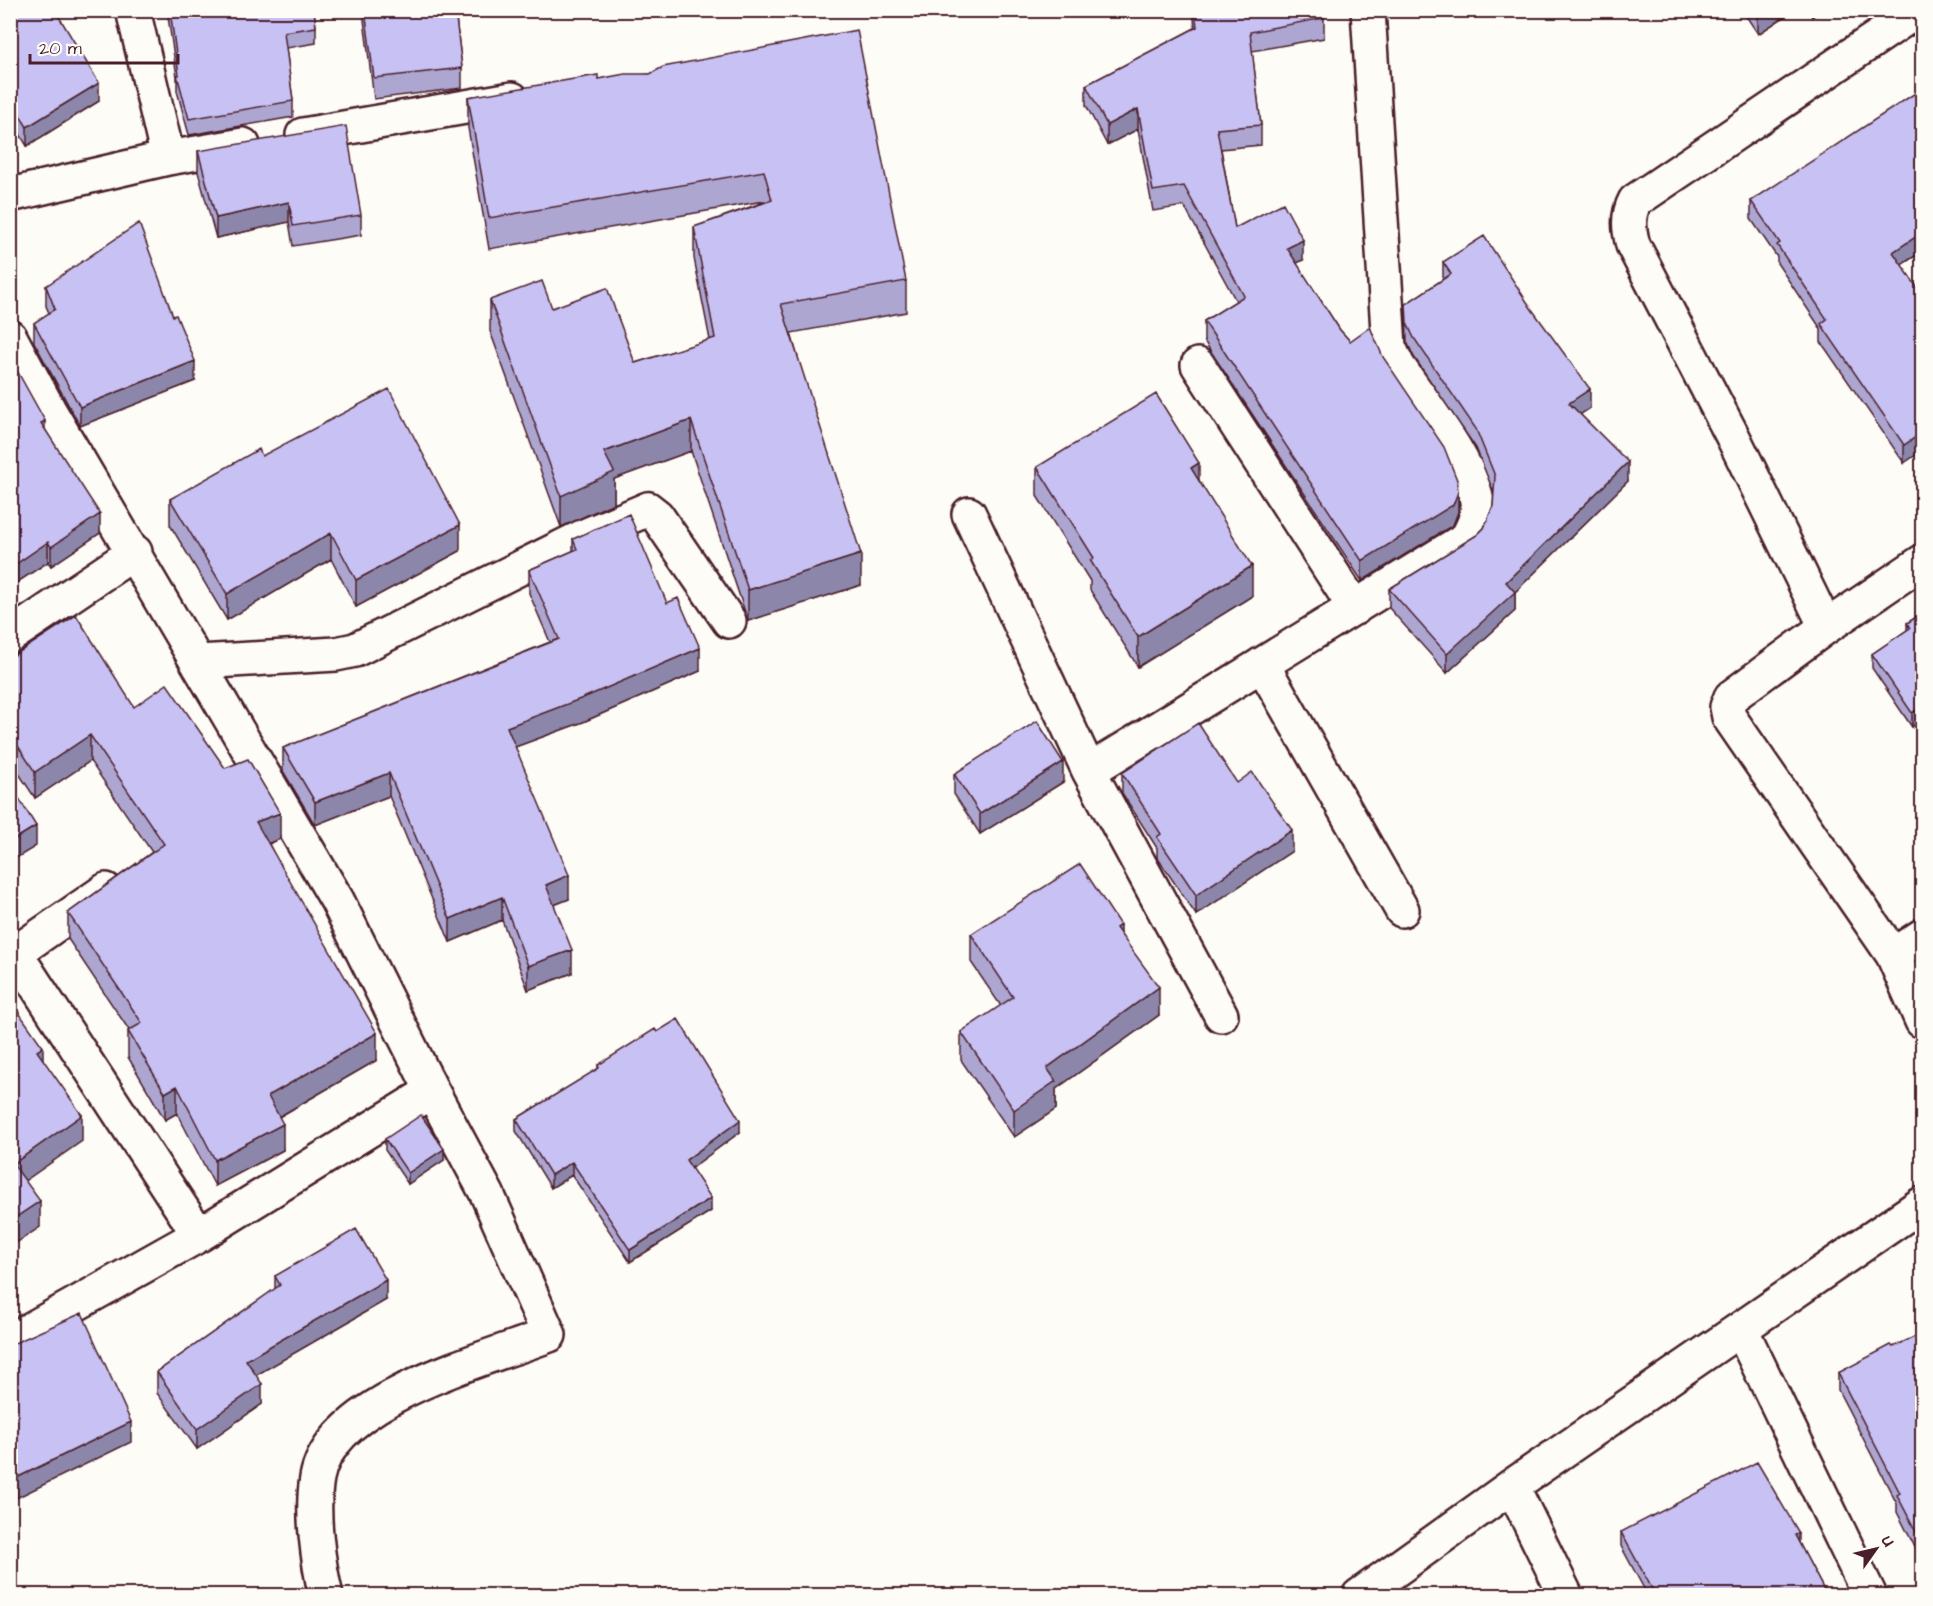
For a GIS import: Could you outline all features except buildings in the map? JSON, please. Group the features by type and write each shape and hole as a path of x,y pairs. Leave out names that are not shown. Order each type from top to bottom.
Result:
{"street":[{"path":"133,10 168,158"},
{"path":"1089,771 1467,538 1478,512 1470,472 1398,366 1389,347 1368,10"},
{"path":"1826,627 1733,437 1633,245 1629,230 1630,209 1635,201 1918,10"},
{"path":"10,195 168,158 546,93"},
{"path":"10,337 49,410 135,552 337,900 432,1091 487,1194 549,1335 403,1391 366,1411 334,1441 317,1477 317,1557 326,1596"},
{"path":"1198,365 1355,608"},
{"path":"198,662 336,654 356,650 580,538 648,509 657,516 729,621"},
{"path":"969,514 1089,771 1221,1015"},
{"path":"10,636 135,552"},
{"path":"1923,562 1826,627 1731,697 1727,712 1893,955 1923,1021"},
{"path":"1262,664 1402,910"},
{"path":"129,873 18,951 17,956 199,1235"},
{"path":"1893,955 1923,936"},
{"path":"10,1341 199,1235 432,1091"},
{"path":"1359,1596 1512,1486 1923,1204"},
{"path":"1741,1329 1870,1596"},
{"path":"1512,1486 1566,1596"}]}
